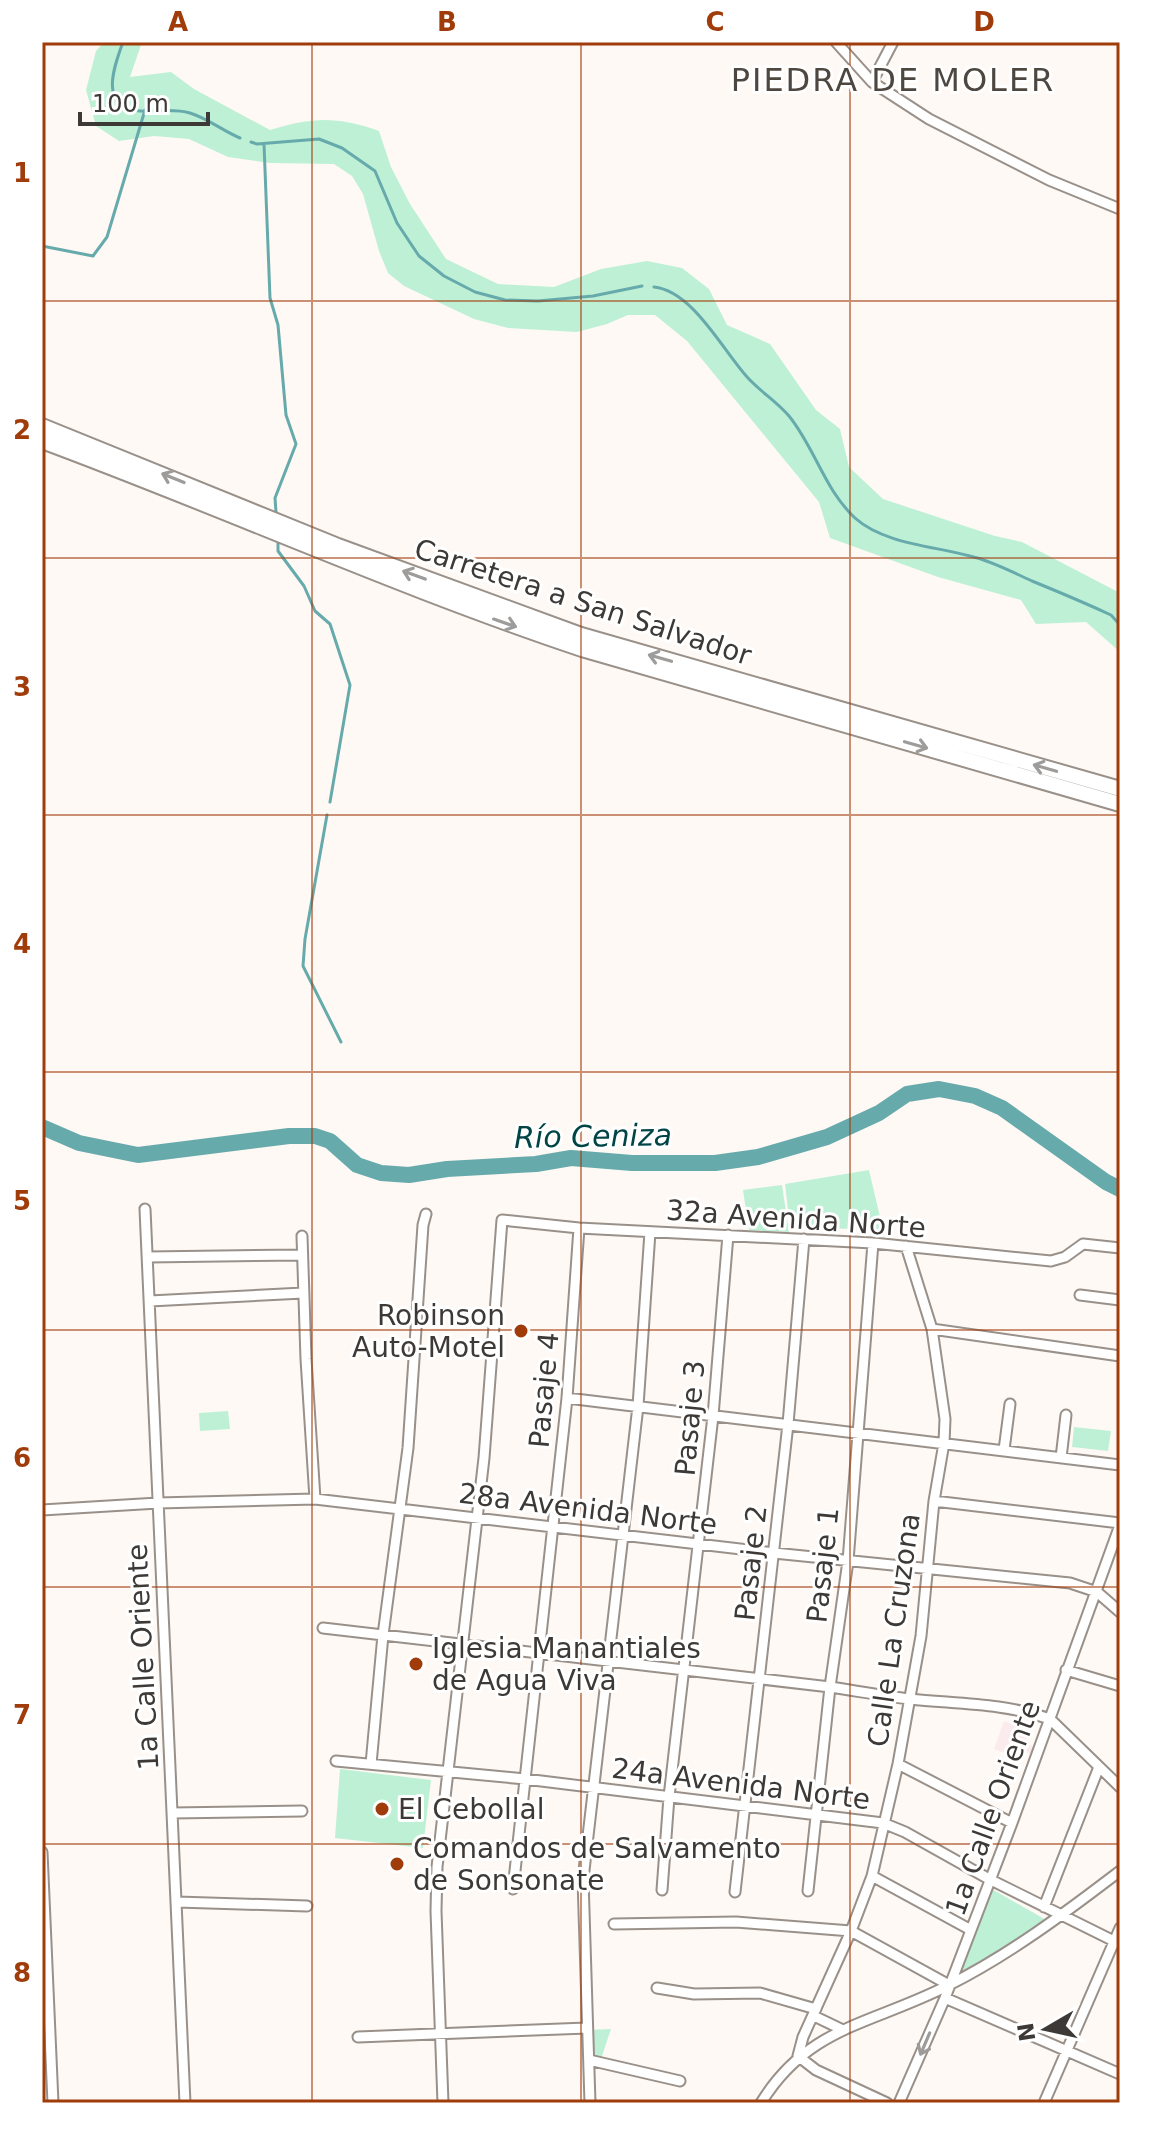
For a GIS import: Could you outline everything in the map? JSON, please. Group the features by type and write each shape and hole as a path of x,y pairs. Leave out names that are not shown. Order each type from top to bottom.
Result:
{"highway":[{"name":"Carretera a San Salvador","path":"42,426 338,546 581,635 1120,789"},
{"path":"42,441 404,586 582,649 1120,804"}],"street":[{"path":"836,42 872,82 929,119 1049,180 1120,209"},
{"path":"872,82 893,42"},
{"name":"1a Calle Oriente","path":"145,1209 185,2103"},
{"path":"371,1764 383,1635 408,1448 426,1214"},
{"name":"32a Avenida Norte","path":"476,1518 484,1458 502,1220 579,1228 873,1243 1051,1261 1065,1257 1083,1244 1120,1248"},
{"name":"Pasaje 4","path":"513,1889 567,1398 579,1228"},
{"path":"590,2103 583,1879 638,1406 650,1232"},
{"name":"Pasaje 3","path":"662,1890 669,1797 713,1416 728,1235"},
{"path":"302,1236 315,1499"},
{"name":"Pasaje 2","path":"735,1892 788,1424 804,1239"},
{"name":"Pasaje 1","path":"808,1891 830,1687 848,1561 873,1243"},
{"name":"Calle La Cruzona","path":"798,2056 803,2037 872,1876 898,1764 921,1636 934,1501 944,1443 944,1406 932,1329 906,1246"},
{"path":"148,1257 302,1255"},
{"path":"150,1301 303,1293"},
{"path":"1080,1295 1120,1300"},
{"path":"932,1329 1120,1356"},
{"path":"567,1398 1120,1465"},
{"path":"1004,1450 1010,1404"},
{"path":"1061,1458 1066,1415"},
{"name":"28a Avenida Norte","path":"42,1510 315,1499 774,1553 1070,1583 1097,1592 1120,1612"},
{"path":"934,1501 1120,1525"},
{"path":"443,2103 436,1889 476,1518"},
{"name":"1a Calle Oriente","path":"899,2103 945,1998 1012,1823 1120,1525"},
{"path":"323,1628 910,1699 985,1704 1050,1719 1120,1787"},
{"path":"1066,1670 1120,1686"},
{"name":"24a Avenida Norte","path":"336,1761 525,1779 883,1823 1117,1943"},
{"path":"898,1764 1012,1823"},
{"path":"1044,1907 1099,1767"},
{"path":"172,1813 302,1811"},
{"path":"42,1852 53,2103"},
{"path":"761,2103 798,2056 841,2029 949,1985 1062,1916 1120,1871"},
{"path":"872,1876 971,1930"},
{"path":"177,1902 307,1906"},
{"path":"614,1924 736,1922 851,1931 949,1985"},
{"path":"1044,2103 1117,1943 1120,1928"},
{"path":"657,1988 694,1994 760,1993 815,2012 841,2029"},
{"path":"945,1998 1120,2074"},
{"path":"358,2037 587,2028"},
{"path":"798,2056 816,2070 887,2103"},
{"path":"589,2060 680,2081"}],"shaded area":[{"path":"1004,1721 1030,1731 1025,1743 1034,1747 1032,1754 1022,1751 1019,1758 994,1749"}],"green space":[{"path":"104,42 142,42 130,77 171,72 194,89 270,130 324,120 379,131 391,167 410,204 446,259 498,284 554,287 601,269 647,261 682,268 709,289 727,325 770,344 816,410 840,429 849,467 883,499 1022,542 1120,593 1120,652 1086,622 1036,624 1021,600 938,577 830,538 819,502 687,341 655,315 628,315 577,332 508,328 474,319 404,286 388,273 363,194 352,176 334,164 270,163 228,157 189,139 154,136 119,141 96,126 86,90 96,51"},
{"path":"869,1170 883,1230 790,1227 785,1184"},
{"path":"782,1185 789,1232 749,1230 743,1190"},
{"path":"228,1411 230,1429 200,1431 199,1413"},
{"path":"1074,1427 1111,1431 1108,1451 1072,1447"},
{"name":"El Cebollal","path":"340,1769 431,1780 423,1848 335,1838"},
{"path":"990,1888 1048,1921 956,1977"},
{"path":"611,2029 600,2062 589,2060 587,2030"}],"waterway":[{"path":"123,42 112,85 118,102 140,111 190,113 240,138"},
{"path":"42,246 93,256 107,237 145,110"},
{"path":"251,142 319,139 342,148 375,171 397,223 419,256 444,276 475,292 505,300 538,301 593,296 642,286"},
{"path":"264,144 270,298 278,325 286,415 296,444 275,498 276,512"},
{"path":"654,287 682,299 694,310 748,378 789,416 844,507 867,527 895,539 994,564 1111,615 1120,625"},
{"path":"278,543 278,551 304,586 315,611 330,624 350,685 330,802"},
{"path":"327,815 303,966 341,1042"},
{"name":"Río Ceniza","path":"42,1127 79,1143 138,1155 289,1136 315,1136 330,1141 357,1165 381,1173 409,1175 571,1158 632,1163 715,1163 758,1157 827,1137 879,1113 907,1094 939,1089 975,1096 1002,1108 1120,1189"}],"place":[{"name":"Robinson Auto-Motel","path":"521,1331"},
{"name":"Iglesia Manantiales de Agua Viva","path":"416,1664"},
{"name":"El Cebollal","path":"382,1809"},
{"name":"Comandos de Salvamento de Sonsonate","path":"397,1864"}],"district":[{"name":"PIEDRA DE MOLER","path":"893,80"}]}
